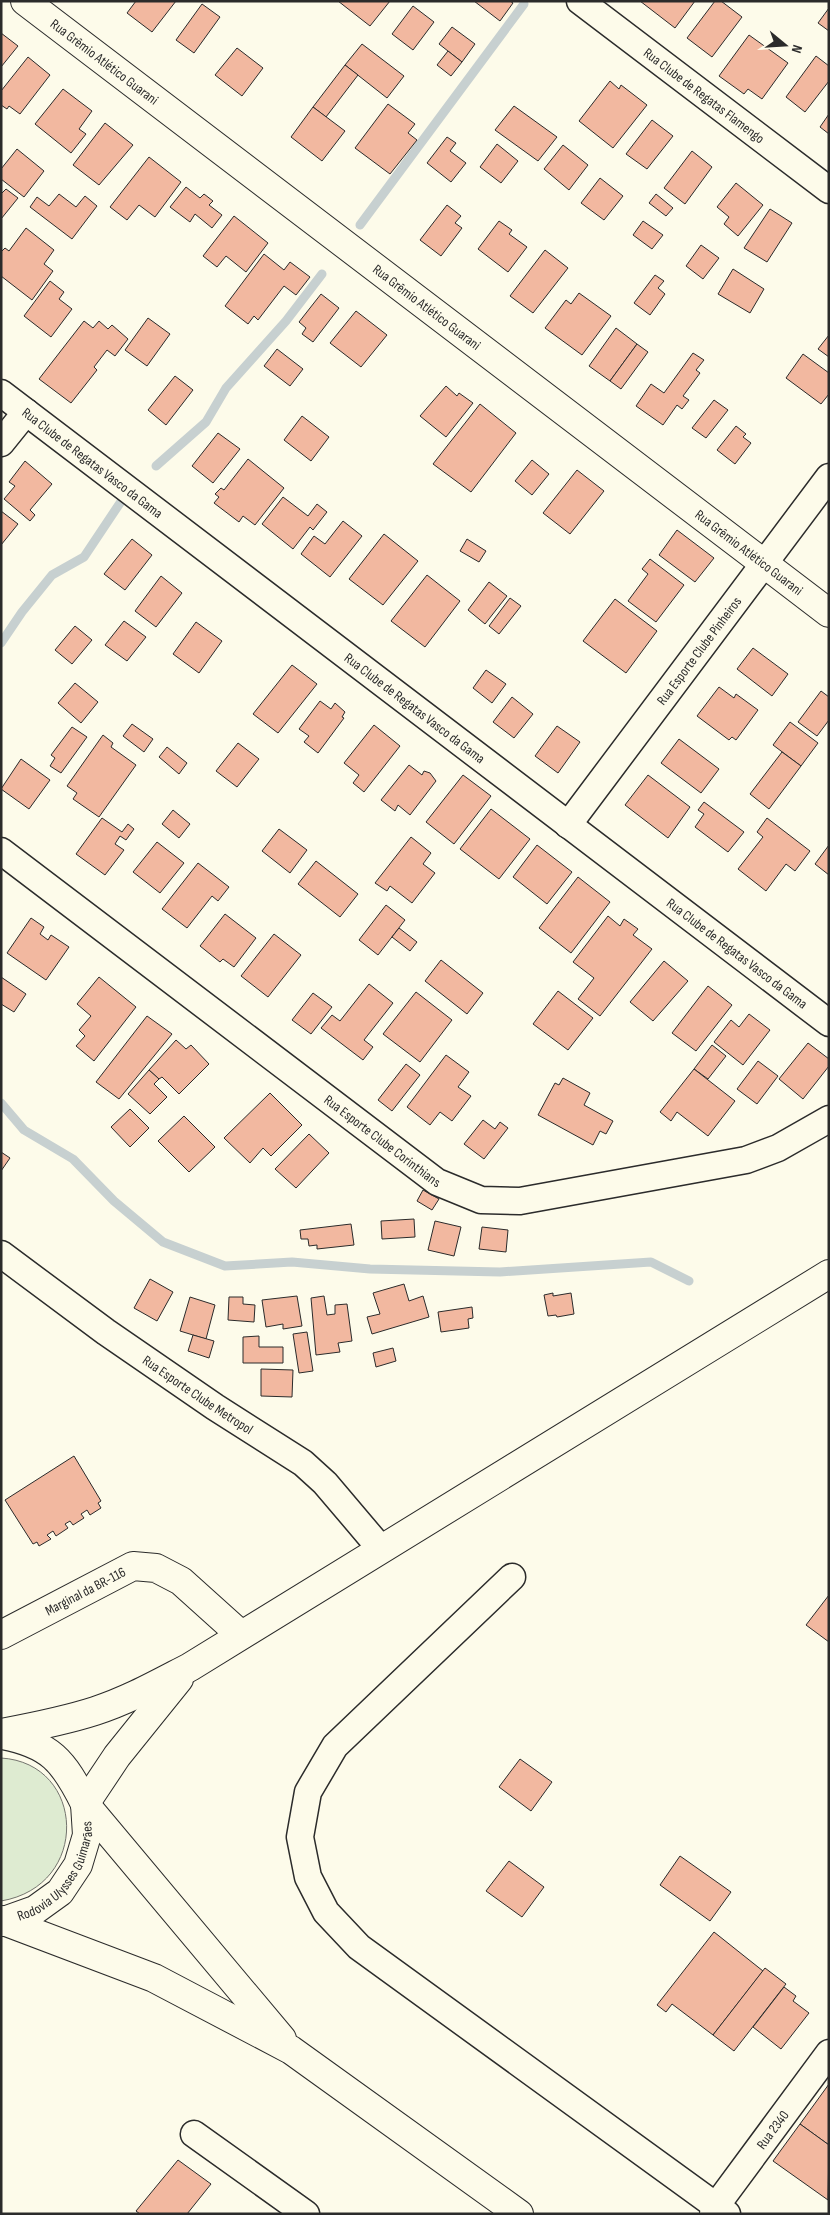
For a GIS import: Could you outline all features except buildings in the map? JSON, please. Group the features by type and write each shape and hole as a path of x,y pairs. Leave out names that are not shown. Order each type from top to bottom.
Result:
{"main road":[{"name":"Rua Grêmio Atlético Guarani","path":"25,1 829,613"},
{"path":"1,1734 48,1725 97,1710 145,1691 190,1667 829,1274"},
{"name":"Marginal da BR-116","path":"1,1635 133,1566 156,1568 181,1581 241,1635"},
{"path":"85,1804 117,1756 152,1710 190,1667"},
{"path":"1,1734 26,1739 52,1754 72,1776 85,1804 291,2050"},
{"name":"Rodovia Ulysses Guimarães","path":"2,1921 35,1910 60,1892 78,1865 87,1835 85,1804"},
{"path":"2,1921 154,1978 291,2050 520,2214"}],"street":[{"name":"Rua Clube de Regatas Flamengo","path":"580,1 829,190"},
{"name":"Rua Clube de Regatas Vasco da Gama","path":"1,393 829,1023"},
{"path":"1,444 26,412"},
{"name":"Rua Esporte Clube Pinheiros","path":"568,825 829,477"},
{"name":"Rua Esporte Clube Corinthians","path":"1,851 437,1182 481,1200 520,1201 746,1160 778,1148 829,1119"},
{"name":"Rua Esporte Clube Metropol","path":"1,1254 106,1332 215,1408 303,1463 325,1484 381,1549"},
{"path":"512,1577 335,1746 308,1792 300,1837 308,1877 326,1912 359,1947 719,2211"},
{"name":"Rua 2340","path":"719,2211 829,2054"},
{"path":"194,2134 306,2214"}],"green space":[{"path":"1,1758 29,1765 50,1780 62,1801 67,1826 63,1850 51,1873 30,1891 1,1901"}],"waterway":[{"path":"360,225 524,4"},
{"path":"156,466 206,422 226,388 286,321 322,274"},
{"path":"1,643 22,612 52,575 84,557 120,503"},
{"path":"1,1103 24,1130 73,1159 114,1201 163,1242 225,1266 292,1262 370,1269 500,1272 651,1262 689,1281"}]}
